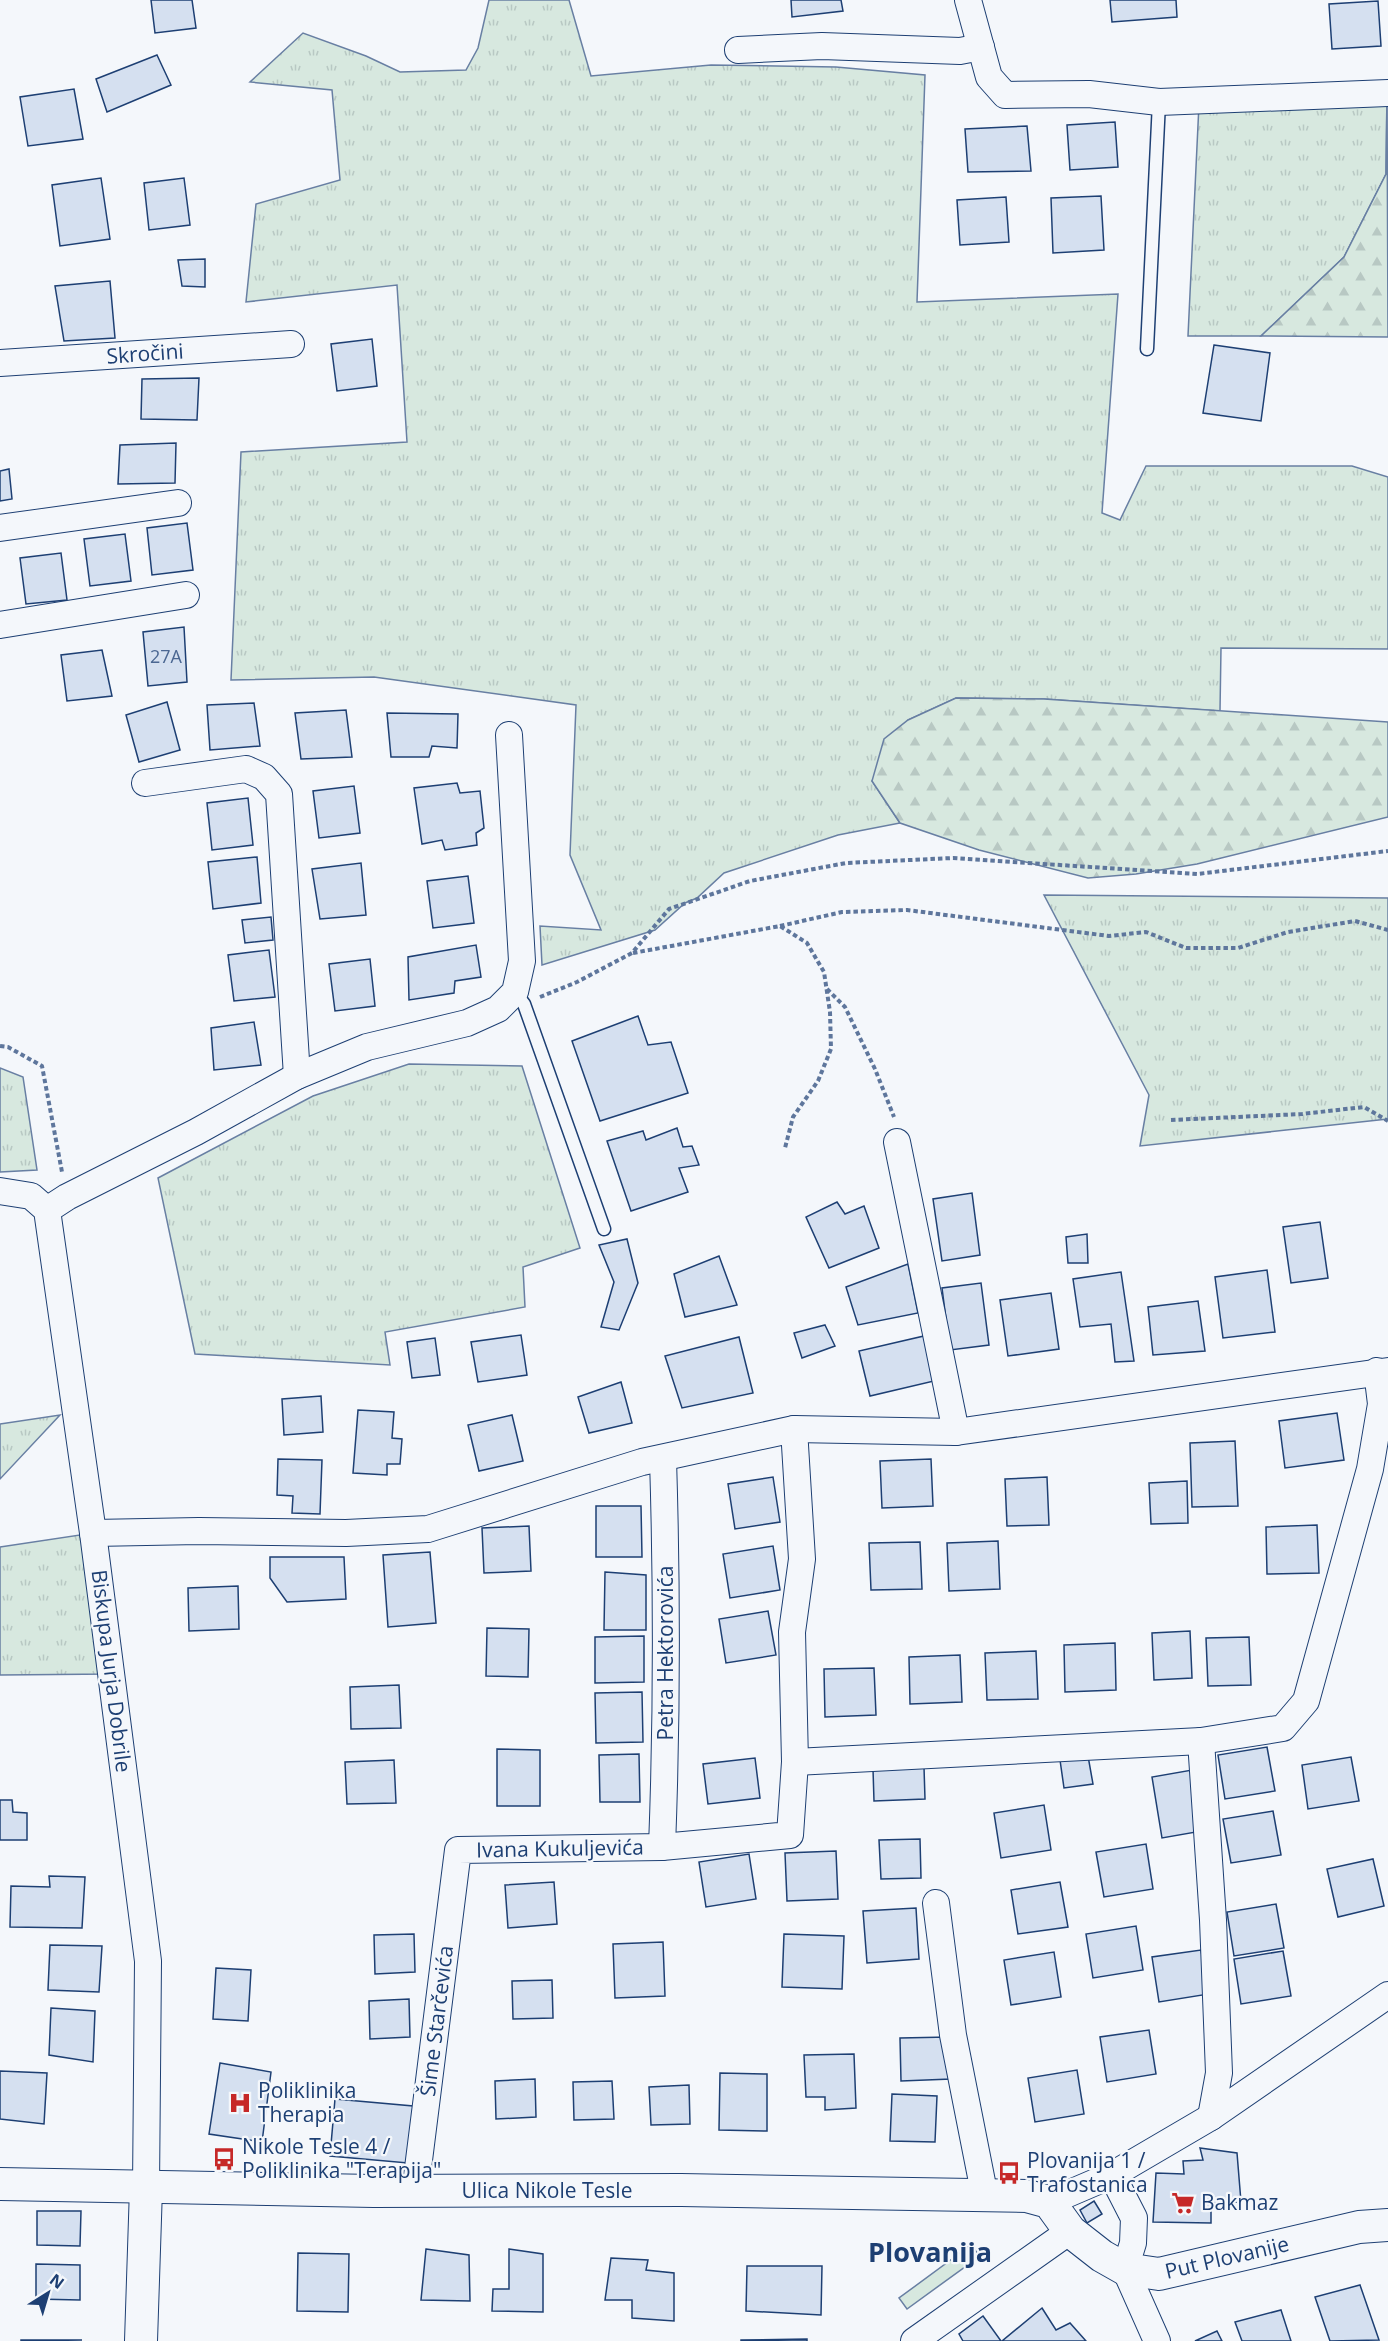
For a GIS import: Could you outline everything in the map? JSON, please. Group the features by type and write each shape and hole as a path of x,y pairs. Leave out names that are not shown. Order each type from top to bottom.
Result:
{"street":[{"path":"968,0 990,77 1005,95 1089,94 1159,102 1388,93"},
{"path":"738,50 822,46 960,51 981,47"},
{"name":"Skročini","path":"0,363 291,344"},
{"path":"0,528 178,503"},
{"path":"0,624 186,596"},
{"path":"0,1191 31,1196 57,1204 196,1132 297,1076 367,1047 466,1023 519,998 522,961 509,735"},
{"path":"145,783 246,769 264,777 279,794 297,1076"},
{"path":"897,1142 956,1432"},
{"name":"Biskupa Jurja Dobrile","path":"57,1204 93,1533 148,1961 146,2188"},
{"path":"93,1533 199,1531 346,1533 428,1529 642,1462 794,1429 956,1432 1382,1371 1381,1404 1370,1468 1306,1701 1283,1728 1202,1741 795,1762 792,1632 802,1559 794,1429"},
{"name":"Petra Hektorovića","path":"662,1847 667,1600 663,1459"},
{"path":"1202,1741 1213,1920 1219,2073 1211,2117"},
{"name":"Ivana Kukuljevića","path":"458,1850 662,1847 790,1835 795,1762"},
{"name":"Šime Starčevića","path":"415,2192 458,1850"},
{"path":"936,1903 953,2035 986,2196 1028,2196 1049,2202 1112,2175 1211,2117 1388,1995"},
{"path":"1112,2175 1134,2218 1132,2242 1125,2269 1157,2341"},
{"name":"Ulica Nikole Tesle","path":"0,2184 415,2192 681,2190 986,2196"},
{"path":"141,2341 146,2188"},
{"name":"Put Plovanije","path":"1049,2202 1070,2231 1102,2256 1125,2269 1159,2274 1359,2227 1388,2225"},
{"path":"914,2341 1070,2231"}],"lane":[{"path":"1147,349 1159,102"},
{"path":"519,998 604,1229"}],"path":[{"path":"632,953 669,909 750,882 846,863 953,858 1197,874 1388,851"},
{"path":"519,998 577,982 632,953 780,926 842,912 907,910 1109,936 1146,932 1186,948 1238,948 1288,932 1355,921 1388,930"},
{"path":"780,926 807,943 824,972 831,1049 818,1081 793,1117 785,1148"},
{"path":"827,989 844,1008 875,1069 894,1113 897,1142"},
{"path":"0,1046 8,1047 42,1066 57,1204"},
{"path":"1172,1120 1302,1114 1364,1107 1388,1121"}],"green space":[{"path":"489,0 569,0 591,76 711,65 836,67 925,75 917,302 1118,294 1102,513 1120,520 1146,466 1352,466 1388,477 1388,649 1221,648 1220,711 1044,699 956,698 908,720 872,781 900,823 838,835 724,873 697,898 685,903 655,930 542,965 540,926 601,930 570,855 576,705 374,677 231,680 241,452 407,442 397,285 246,302 256,204 340,180 332,90 250,82 303,33 366,56 400,72 466,70 478,48"},
{"path":"1387,92 1386,174 1344,257 1261,336 1188,336 1199,104"},
{"path":"1387,92 1388,337 1261,336 1344,257 1386,174"},
{"path":"956,698 1044,699 1388,722 1388,817 1197,864 1136,874 1088,878 979,850 900,823 872,781 884,739 908,720"},
{"path":"1044,895 1388,898 1388,1119 1140,1146 1149,1095"},
{"path":"409,1064 522,1066 580,1248 523,1267 525,1307 385,1332 390,1365 195,1354 158,1178 313,1096"},
{"path":"0,1068 23,1077 37,1170 0,1172"},
{"path":"60,1415 0,1479 0,1424"},
{"path":"93,1533 111,1674 0,1675 0,1547"},
{"path":"971,2245 980,2256 907,2309 899,2298"}],"building":[{"path":"151,0 192,0 196,28 155,33"},
{"path":"791,0 841,0 843,11 792,17"},
{"path":"1110,0 1176,0 1177,17 1112,22"},
{"path":"1378,1 1381,46 1332,49 1329,4"},
{"path":"157,55 171,85 107,112 96,79"},
{"path":"74,89 83,139 28,146 20,97"},
{"path":"1115,122 1118,167 1070,170 1067,125"},
{"path":"1027,126 1031,171 968,172 965,129"},
{"path":"101,178 110,239 60,246 52,185"},
{"path":"184,178 190,225 149,230 144,183"},
{"path":"1101,196 1104,250 1053,253 1051,198"},
{"path":"1006,197 1009,242 960,245 957,200"},
{"path":"205,259 205,287 182,286 178,260"},
{"path":"110,281 115,338 64,341 55,286"},
{"path":"372,339 377,386 337,391 331,344"},
{"path":"1214,345 1270,353 1261,421 1203,413"},
{"path":"199,378 197,420 141,419 142,379"},
{"path":"176,443 175,483 118,484 120,445"},
{"path":"9,469 12,499 0,501 0,471"},
{"path":"187,523 193,570 152,575 147,528"},
{"path":"125,534 131,581 90,586 84,539"},
{"path":"61,553 67,600 26,604 20,558"},
{"path":"184,627 187,682 148,686 143,632"},
{"path":"102,650 112,696 67,701 61,655"},
{"path":"167,702 180,750 139,762 126,715"},
{"path":"254,703 260,746 210,750 207,705"},
{"path":"346,710 352,757 301,759 295,713"},
{"path":"387,713 458,714 457,748 432,746 429,757 391,757"},
{"path":"457,783 460,793 480,791 484,828 476,833 477,845 445,850 442,840 422,844 414,788"},
{"path":"354,786 360,833 319,838 313,791"},
{"path":"248,798 253,845 212,850 207,803"},
{"path":"257,857 261,903 213,909 208,862"},
{"path":"361,863 366,915 320,919 312,869"},
{"path":"468,876 474,923 433,928 427,881"},
{"path":"271,917 273,940 245,943 242,920"},
{"path":"476,945 481,977 455,981 454,993 409,1000 408,957"},
{"path":"269,950 275,997 234,1001 228,955"},
{"path":"370,959 375,1006 335,1011 329,964"},
{"path":"638,1016 648,1045 671,1042 688,1093 600,1121 572,1041"},
{"path":"254,1022 261,1065 214,1070 211,1028"},
{"path":"677,1128 683,1147 692,1146 699,1165 679,1168 688,1192 631,1211 607,1141 643,1131 646,1140"},
{"path":"972,1193 980,1255 942,1261 933,1199"},
{"path":"837,1202 845,1214 864,1206 879,1248 829,1268 806,1217"},
{"path":"1320,1222 1328,1278 1291,1283 1283,1227"},
{"path":"1087,1234 1088,1263 1068,1263 1066,1237"},
{"path":"627,1239 638,1283 619,1330 601,1327 614,1282 599,1245"},
{"path":"719,1256 737,1305 685,1317 674,1274"},
{"path":"908,1264 918,1313 858,1325 846,1287"},
{"path":"1267,1270 1275,1332 1223,1338 1215,1277"},
{"path":"1121,1272 1134,1361 1115,1362 1111,1324 1080,1327 1073,1279"},
{"path":"981,1283 989,1345 950,1350 942,1288"},
{"path":"1051,1293 1059,1349 1008,1356 1000,1300"},
{"path":"1198,1301 1205,1351 1153,1355 1148,1307"},
{"path":"825,1325 835,1346 802,1358 794,1333"},
{"path":"521,1335 527,1375 478,1382 471,1342"},
{"path":"924,1336 934,1381 870,1396 859,1351"},
{"path":"739,1337 753,1393 682,1408 665,1356"},
{"path":"435,1338 440,1375 412,1378 407,1342"},
{"path":"621,1382 632,1423 589,1433 578,1397"},
{"path":"321,1396 323,1432 284,1435 282,1399"},
{"path":"358,1410 394,1412 392,1438 402,1439 400,1464 387,1464 387,1475 353,1473"},
{"path":"1337,1413 1344,1460 1285,1468 1279,1421"},
{"path":"512,1415 523,1461 479,1471 468,1425"},
{"path":"1235,1441 1238,1506 1192,1507 1190,1443"},
{"path":"278,1459 322,1460 320,1514 292,1513 293,1496 277,1495"},
{"path":"931,1459 933,1506 882,1508 880,1461"},
{"path":"773,1477 780,1522 735,1529 728,1484"},
{"path":"1047,1477 1049,1525 1007,1526 1005,1479"},
{"path":"1187,1481 1188,1523 1151,1524 1149,1483"},
{"path":"596,1506 641,1506 642,1557 596,1557"},
{"path":"1317,1525 1319,1573 1267,1574 1266,1527"},
{"path":"529,1526 531,1571 484,1573 482,1528"},
{"path":"998,1541 1000,1589 949,1591 947,1543"},
{"path":"920,1542 922,1589 871,1590 869,1543"},
{"path":"773,1546 780,1590 730,1598 723,1554"},
{"path":"430,1552 436,1623 388,1627 383,1555"},
{"path":"270,1557 344,1557 346,1599 287,1602 270,1578"},
{"path":"605,1572 646,1575 646,1630 604,1630"},
{"path":"238,1586 239,1629 189,1631 188,1588"},
{"path":"768,1611 776,1655 726,1663 719,1619"},
{"path":"487,1628 529,1629 528,1677 486,1676"},
{"path":"1190,1631 1192,1678 1154,1680 1152,1633"},
{"path":"644,1636 644,1682 595,1683 595,1637"},
{"path":"1249,1637 1251,1685 1208,1686 1206,1638"},
{"path":"1115,1643 1116,1690 1065,1692 1064,1645"},
{"path":"1036,1651 1038,1699 987,1700 985,1653"},
{"path":"960,1655 962,1702 910,1704 909,1657"},
{"path":"874,1668 876,1715 825,1717 824,1669"},
{"path":"399,1685 401,1728 351,1729 350,1687"},
{"path":"642,1692 643,1742 596,1743 595,1693"},
{"path":"1267,1747 1275,1791 1225,1799 1218,1755"},
{"path":"497,1749 540,1750 540,1806 497,1806"},
{"path":"639,1754 640,1802 600,1802 599,1755"},
{"path":"1088,1756 1093,1784 1064,1788 1060,1760"},
{"path":"1351,1757 1359,1801 1308,1809 1302,1765"},
{"path":"755,1758 760,1798 708,1804 703,1764"},
{"path":"394,1760 396,1803 347,1804 345,1762"},
{"path":"924,1767 925,1799 874,1801 873,1769"},
{"path":"1192,1770 1202,1831 1162,1838 1152,1777"},
{"path":"0,1800 12,1800 13,1812 27,1813 27,1840 0,1840"},
{"path":"1044,1805 1051,1850 1001,1858 994,1813"},
{"path":"1273,1811 1281,1855 1231,1863 1223,1819"},
{"path":"920,1839 921,1878 881,1879 879,1840"},
{"path":"1146,1844 1153,1889 1104,1897 1096,1852"},
{"path":"836,1851 838,1899 787,1901 785,1853"},
{"path":"749,1854 756,1899 706,1907 699,1862"},
{"path":"1373,1859 1384,1906 1338,1917 1327,1869"},
{"path":"49,1876 85,1877 82,1928 10,1927 11,1886 50,1887"},
{"path":"554,1882 557,1924 508,1928 505,1885"},
{"path":"1060,1882 1068,1927 1018,1934 1011,1890"},
{"path":"1276,1904 1284,1948 1234,1956 1227,1912"},
{"path":"916,1908 919,1959 867,1963 863,1911"},
{"path":"1136,1926 1143,1970 1093,1978 1086,1934"},
{"path":"414,1934 415,1972 375,1974 374,1935"},
{"path":"784,1934 844,1936 842,1989 782,1987"},
{"path":"663,1942 665,1996 615,1998 613,1944"},
{"path":"50,1945 102,1946 99,1992 48,1990"},
{"path":"1201,1950 1209,1994 1159,2002 1152,1957"},
{"path":"1283,1951 1291,1996 1241,2004 1234,1959"},
{"path":"1054,1952 1061,1997 1011,2005 1004,1960"},
{"path":"216,1968 251,1970 248,2021 213,2019"},
{"path":"552,1980 553,2018 513,2019 512,1981"},
{"path":"409,1999 410,2037 370,2039 369,2001"},
{"path":"51,2008 95,2011 93,2062 49,2055"},
{"path":"1149,2030 1156,2074 1107,2082 1100,2037"},
{"path":"949,2037 951,2079 901,2081 900,2038"},
{"path":"854,2054 856,2108 825,2110 825,2097 806,2097 804,2055"},
{"name":"Poliklinika Therapia","path":"220,2063 271,2072 262,2142 209,2134"},
{"path":"1077,2070 1084,2114 1035,2122 1028,2078"},
{"path":"0,2071 47,2073 44,2124 0,2119"},
{"path":"720,2073 767,2074 767,2131 719,2130"},
{"path":"535,2079 536,2117 496,2119 495,2081"},
{"path":"612,2081 614,2119 574,2120 573,2082"},
{"path":"689,2085 690,2124 651,2125 649,2087"},
{"path":"892,2094 937,2096 935,2142 890,2141"},
{"path":"335,2099 413,2106 408,2163 330,2156"},
{"path":"1200,2148 1237,2153 1241,2202 1211,2203 1211,2223 1153,2222 1156,2173 1184,2174 1183,2161 1203,2160"},
{"path":"1094,2201 1102,2214 1087,2223 1080,2210"},
{"path":"37,2211 81,2211 80,2246 37,2245"},
{"path":"426,2249 469,2255 470,2301 421,2300"},
{"path":"509,2249 543,2254 543,2312 492,2311 493,2289 509,2289"},
{"path":"298,2253 349,2254 348,2312 297,2311"},
{"path":"611,2258 648,2260 646,2270 674,2273 674,2321 632,2318 632,2300 605,2300"},
{"path":"36,2264 80,2265 80,2300 36,2299"},
{"path":"747,2266 822,2266 821,2315 746,2311"},
{"path":"1360,2285 1379,2340 1330,2341 1315,2297"},
{"path":"1042,2308 1056,2330 1070,2323 1086,2341 1002,2341"},
{"path":"1281,2310 1291,2341 1242,2341 1235,2322"},
{"path":"983,2316 1001,2341 963,2341 959,2334"},
{"path":"1217,2331 1222,2341 1195,2341"},
{"path":"807,2339 807,2341 741,2341 741,2340"},
{"path":"21,2340 82,2340 21,2341"}],"place":[{"name":"Poliklinika Therapia","path":"240,2103"},
{"name":"Nikole Tesle 4 / Poliklinika \"Terapija\"","path":"224,2159"},
{"name":"Plovanija 1 / Trafostanica","path":"1009,2173"},
{"name":"Bakmaz","path":"1183,2203"}],"district":[{"name":"Plovanija","path":"930,2253"}]}
